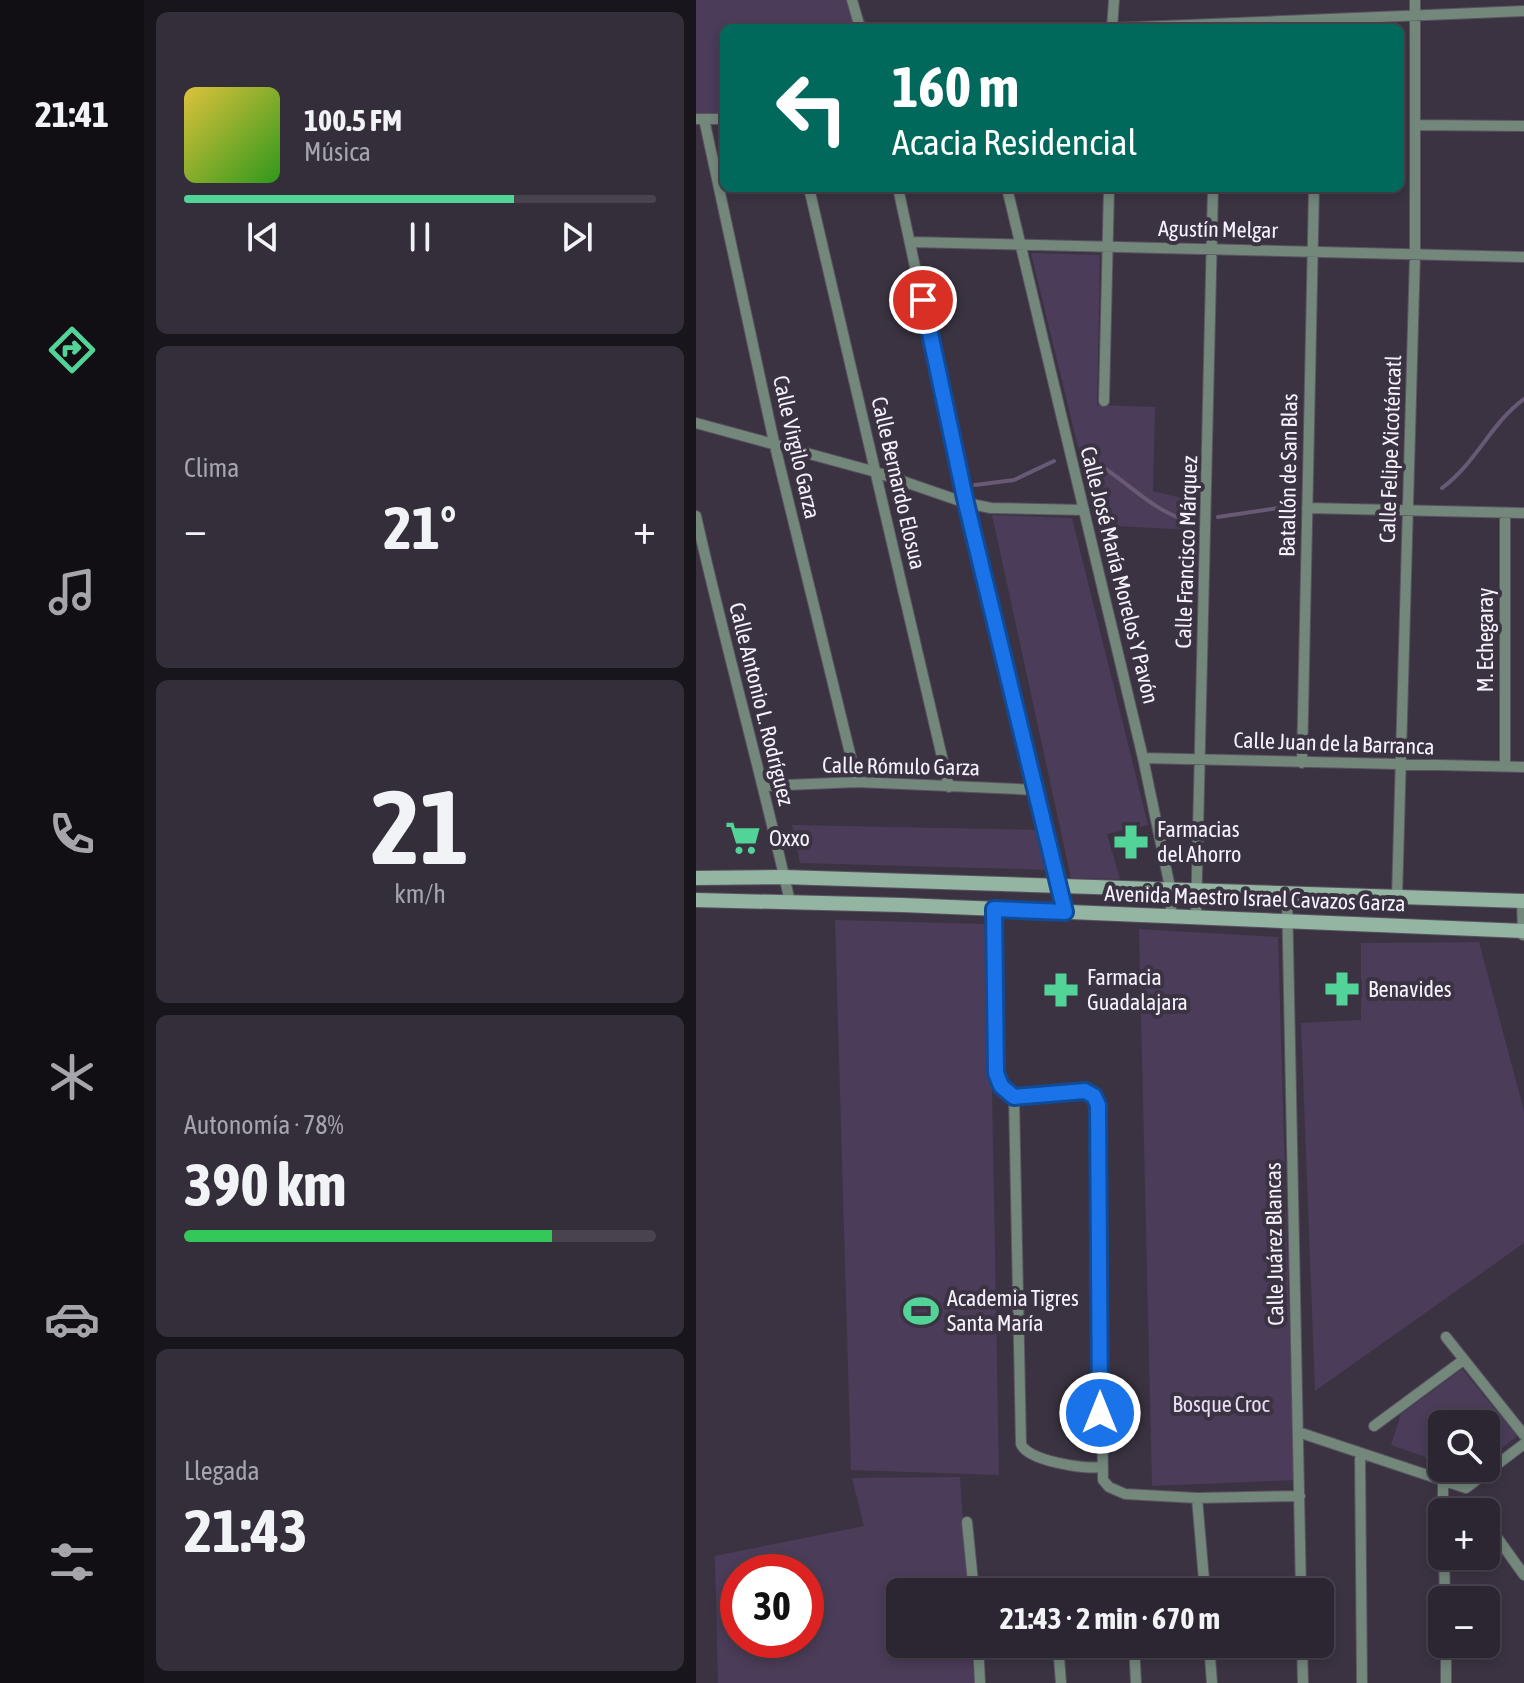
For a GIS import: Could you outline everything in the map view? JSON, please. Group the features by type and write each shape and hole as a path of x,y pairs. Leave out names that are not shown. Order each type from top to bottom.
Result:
{"main road":[{"name":"Avenida Maestro Israel Cavazos Garza","path":"696,878 784,877 1196,893 1523,901"},
{"name":"Avenida Maestro Israel Cavazos Garza","path":"696,900 1288,920 1523,933"}],"street":[{"path":"852,0 859,24"},
{"path":"1113,24 1114,0"},
{"name":"Calle Felipe Xicoténcatl","path":"1397,898 1415,254 1415,0"},
{"path":"1316,24 1524,11"},
{"name":"Calle Virgilo Garza","path":"700,119 774,442 857,782"},
{"path":"1416,125 1524,126"},
{"name":"Calle Bernardo Elosua","path":"810,192 949,787"},
{"path":"899,192 966,503 1038,790 1065,912"},
{"name":"Calle José María Morelos Y Pavón","path":"1008,192 1143,758 1171,892 1171,916"},
{"path":"1104,401 1109,192"},
{"name":"Calle Francisco Márquez","path":"1196,917 1213,192"},
{"name":"Batallón de San Blas","path":"1302,763 1314,192"},
{"name":"Agustín Melgar","path":"911,242 1524,257"},
{"path":"696,423 876,472 966,503 991,508 1084,510"},
{"path":"1307,508 1524,513"},
{"name":"M. Echegaray","path":"1505,513 1505,767"},
{"name":"Calle Antonio L. Rodríguez","path":"696,516 790,902"},
{"name":"Calle Juan de la Barranca","path":"1143,758 1524,767"},
{"name":"Calle Rómulo Garza","path":"764,786 857,782 1038,790"},
{"name":"Calle Juárez Blancas","path":"1287,895 1301,1578"},
{"path":"1523,901 1523,933"},
{"path":"994,909 995,1066 1001,1086 1014,1097 1085,1091 1094,1096 1098,1105 1103,1480 1116,1492 1197,1498 1300,1496"},
{"path":"1014,1097 1021,1444 1027,1453 1072,1467 1101,1467"},
{"path":"1446,1337 1462,1361 1524,1435"},
{"path":"1374,1426 1462,1361"},
{"path":"1298,1432 1428,1477"},
{"path":"1500,1464 1524,1444"},
{"path":"1360,1454 1362,1683"},
{"path":"1443,1498 1443,1482 1466,1488 1478,1482"},
{"path":"1197,1498 1204,1578"},
{"path":"967,1522 973,1578"},
{"path":"1500,1542 1524,1575"},
{"path":"979,1658 980,1683"},
{"path":"1059,1658 1061,1683"},
{"path":"1135,1658 1136,1683"},
{"path":"1210,1658 1212,1683"},
{"path":"1302,1658 1303,1683"},
{"path":"1446,1658 1446,1683"}],"green space":[{"path":"696,0 855,0 867,24 720,24 720,118 696,119"},
{"path":"1031,253 1100,255 1097,405 1155,407 1153,491 1193,501 1193,530 1097,525"},
{"path":"992,515 1072,518 1148,825 1107,834 1120,879 1071,878"},
{"path":"792,825 1040,830 1051,870 800,863"},
{"name":"Academia Tigres Santa María","path":"835,920 989,924 999,1475 851,1470"},
{"name":"Bosque Croc","path":"1139,929 1278,937 1294,1480 1152,1486"},
{"path":"1479,942 1524,1111 1524,1243 1315,1391 1301,1023 1361,1020 1361,943"},
{"path":"1462,1369 1496,1410 1428,1410 1428,1458 1391,1445 1401,1414"},
{"path":"1500,1415 1517,1436 1500,1450"},
{"path":"960,1477 967,1578 886,1578 886,1658 973,1658 974,1683 718,1683 715,1556 720,1555 720,1658 824,1658 824,1554 725,1554 864,1526 852,1478"}],"waterway":[{"path":"1442,488 1465,466 1502,419 1524,399"},
{"path":"1082,456 1110,472 1160,509 1189,521"},
{"path":"975,485 1014,480 1054,461"},
{"path":"1218,517 1292,506"}],"place":[{"name":"Oxxo","path":"743,838"},
{"name":"Farmacias del Ahorro","path":"1131,842"},
{"name":"Benavides","path":"1342,989"},
{"name":"Farmacia Guadalajara","path":"1061,990"},
{"name":"Academia Tigres Santa María","path":"921,1311"}],"route":[{"path":"923,300 966,503 1038,790 1065,912 994,909 996,1073 1001,1086 1014,1097 1085,1091 1094,1096 1098,1105 1100,1413"}]}
